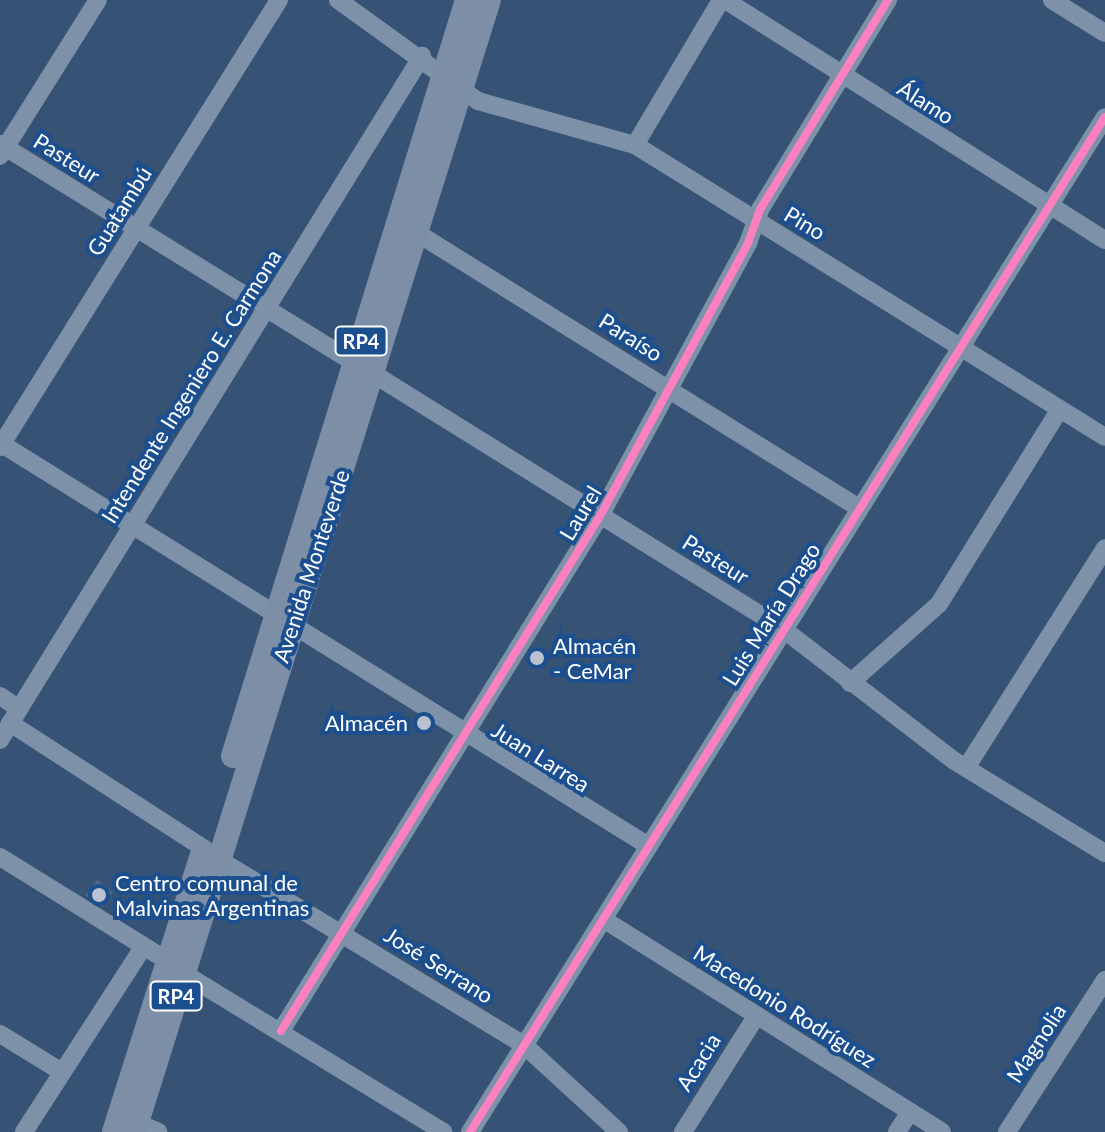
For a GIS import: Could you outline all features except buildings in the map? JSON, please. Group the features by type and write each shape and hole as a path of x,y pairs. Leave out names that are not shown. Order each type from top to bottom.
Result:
{"main road":[{"name":"Avenida Monteverde","path":"132,1127 175,966 363,368 442,70 467,0"},
{"name":"Avenida Monteverde","path":"363,368 417,233 489,0"}],"street":[{"path":"2,149 98,0"},
{"name":"Guatambú","path":"1,445 279,0"},
{"path":"338,0 442,70 461,91"},
{"path":"635,145 723,0"},
{"name":"Álamo","path":"723,0 839,77 1105,240"},
{"name":"Laurel","path":"281,1031 600,516 671,390 756,221 839,77 888,0"},
{"path":"1052,0 1105,33"},
{"name":"Intendente Ingeniero E. Carmona","path":"0,740 422,56"},
{"name":"Pino","path":"461,91 635,145 1105,437"},
{"name":"Luis María Drago","path":"470,1132 1105,117"},
{"name":"Pasteur","path":"2,149 268,309 783,629 850,683 966,768 1105,853"},
{"name":"Paraíso","path":"417,233 859,508"},
{"path":"850,683 939,604 1060,409"},
{"name":"Juan Larrea","path":"1,445 285,617 647,845"},
{"path":"966,768 1105,548"},
{"name":"José Serrano","path":"0,696 14,715 211,854 524,1045 619,1132"},
{"path":"0,857 443,1132"},
{"name":"Macedonio Rodríguez","path":"603,919 755,1018 942,1132"},
{"path":"24,1132 143,947"},
{"name":"Magnolia","path":"1007,1132 1105,980"},
{"name":"Acacia","path":"683,1132 755,1018"},
{"path":"0,1034 62,1072"},
{"path":"897,1132 910,1112"}],"cycle path":[{"path":"281,1031 600,516 748,243 761,208 888,0"},
{"path":"470,1132 1105,117"}],"place":[{"name":"Almacén - CeMar","path":"537,658"},
{"name":"Almacén","path":"424,723"},
{"name":"Centro comunal de Malvinas Argentinas","path":"99,895"}]}
